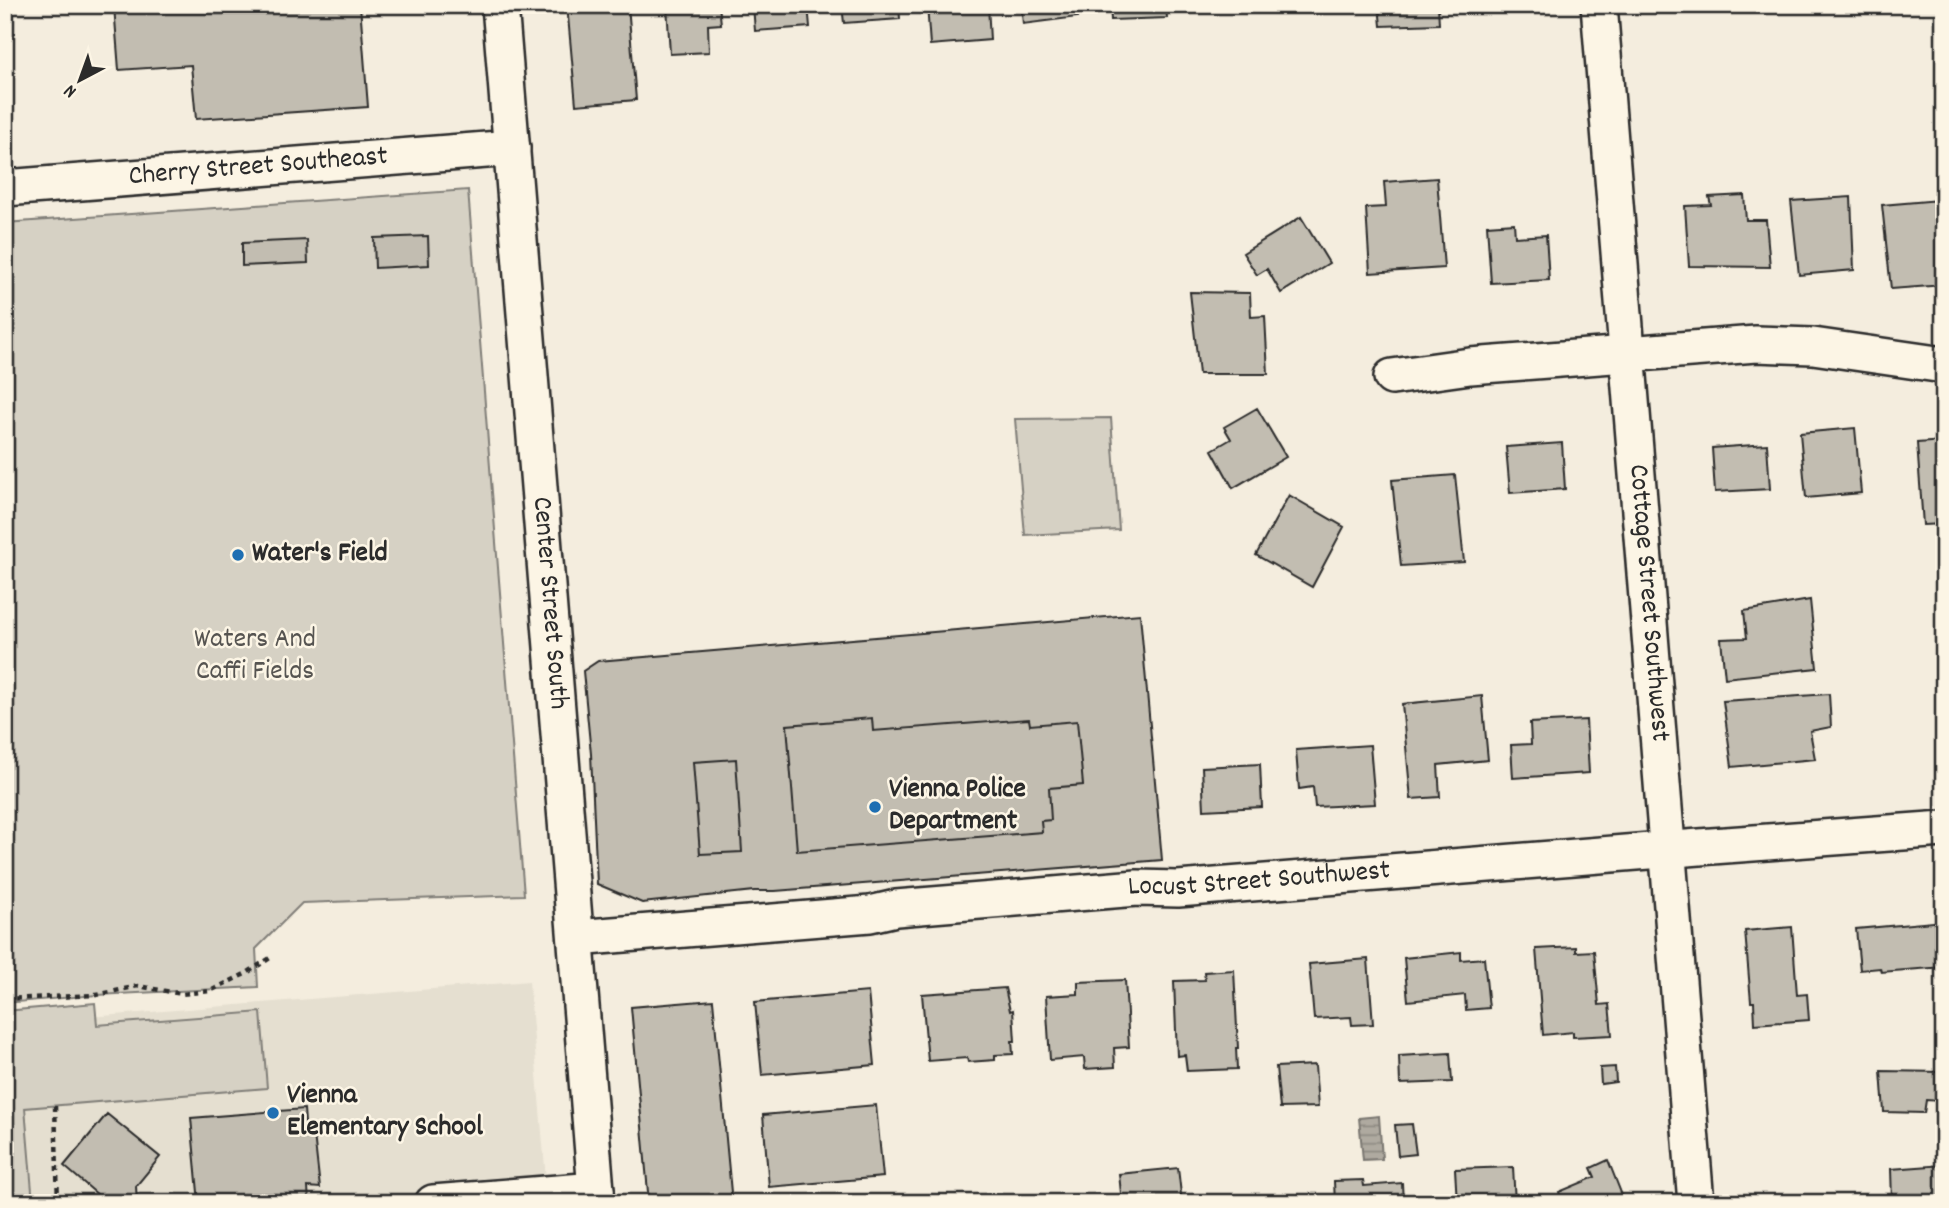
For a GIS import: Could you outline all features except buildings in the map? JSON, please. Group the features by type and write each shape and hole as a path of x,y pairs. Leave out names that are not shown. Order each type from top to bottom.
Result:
{"street":[{"name":"Center Street South","path":"500,5 596,1196"},
{"name":"Cottage Street Southwest","path":"1599,5 1696,1203"},
{"name":"Cherry Street Southeast","path":"5,188 512,148"},
{"path":"1392,377 1470,366 1756,344 1813,346 1944,365"},
{"name":"Locust Street Southwest","path":"576,938 870,914 896,908 1070,893 1137,888 1178,889 1667,851 1712,845 1944,829"},
{"path":"433,1203 596,1196"}],"path":[{"path":"5,999 97,995 138,986 182,994 210,991 247,973 273,956"},
{"path":"55,1106 58,1203"}],"shaded area":[{"name":"Vienna Elementary School","path":"529,981 548,1203 5,1203 5,1024"},
{"path":"1379,1116 1382,1159 1363,1160 1359,1118"}],"green space":[{"name":"Waters And Caffi Fields","path":"468,190 524,895 302,903 256,949 258,987 97,995 5,1003 5,223"},
{"path":"1111,418 1119,530 1025,535 1015,419"},
{"path":"95,1003 97,1025 261,1012 267,1088 25,1108 33,1203 5,1203 5,1011"}],"place":[{"name":"Water's Field","path":"238,555"},
{"name":"Vienna Police Department","path":"875,807"},
{"name":"Vienna Elementary School","path":"273,1113"}]}
